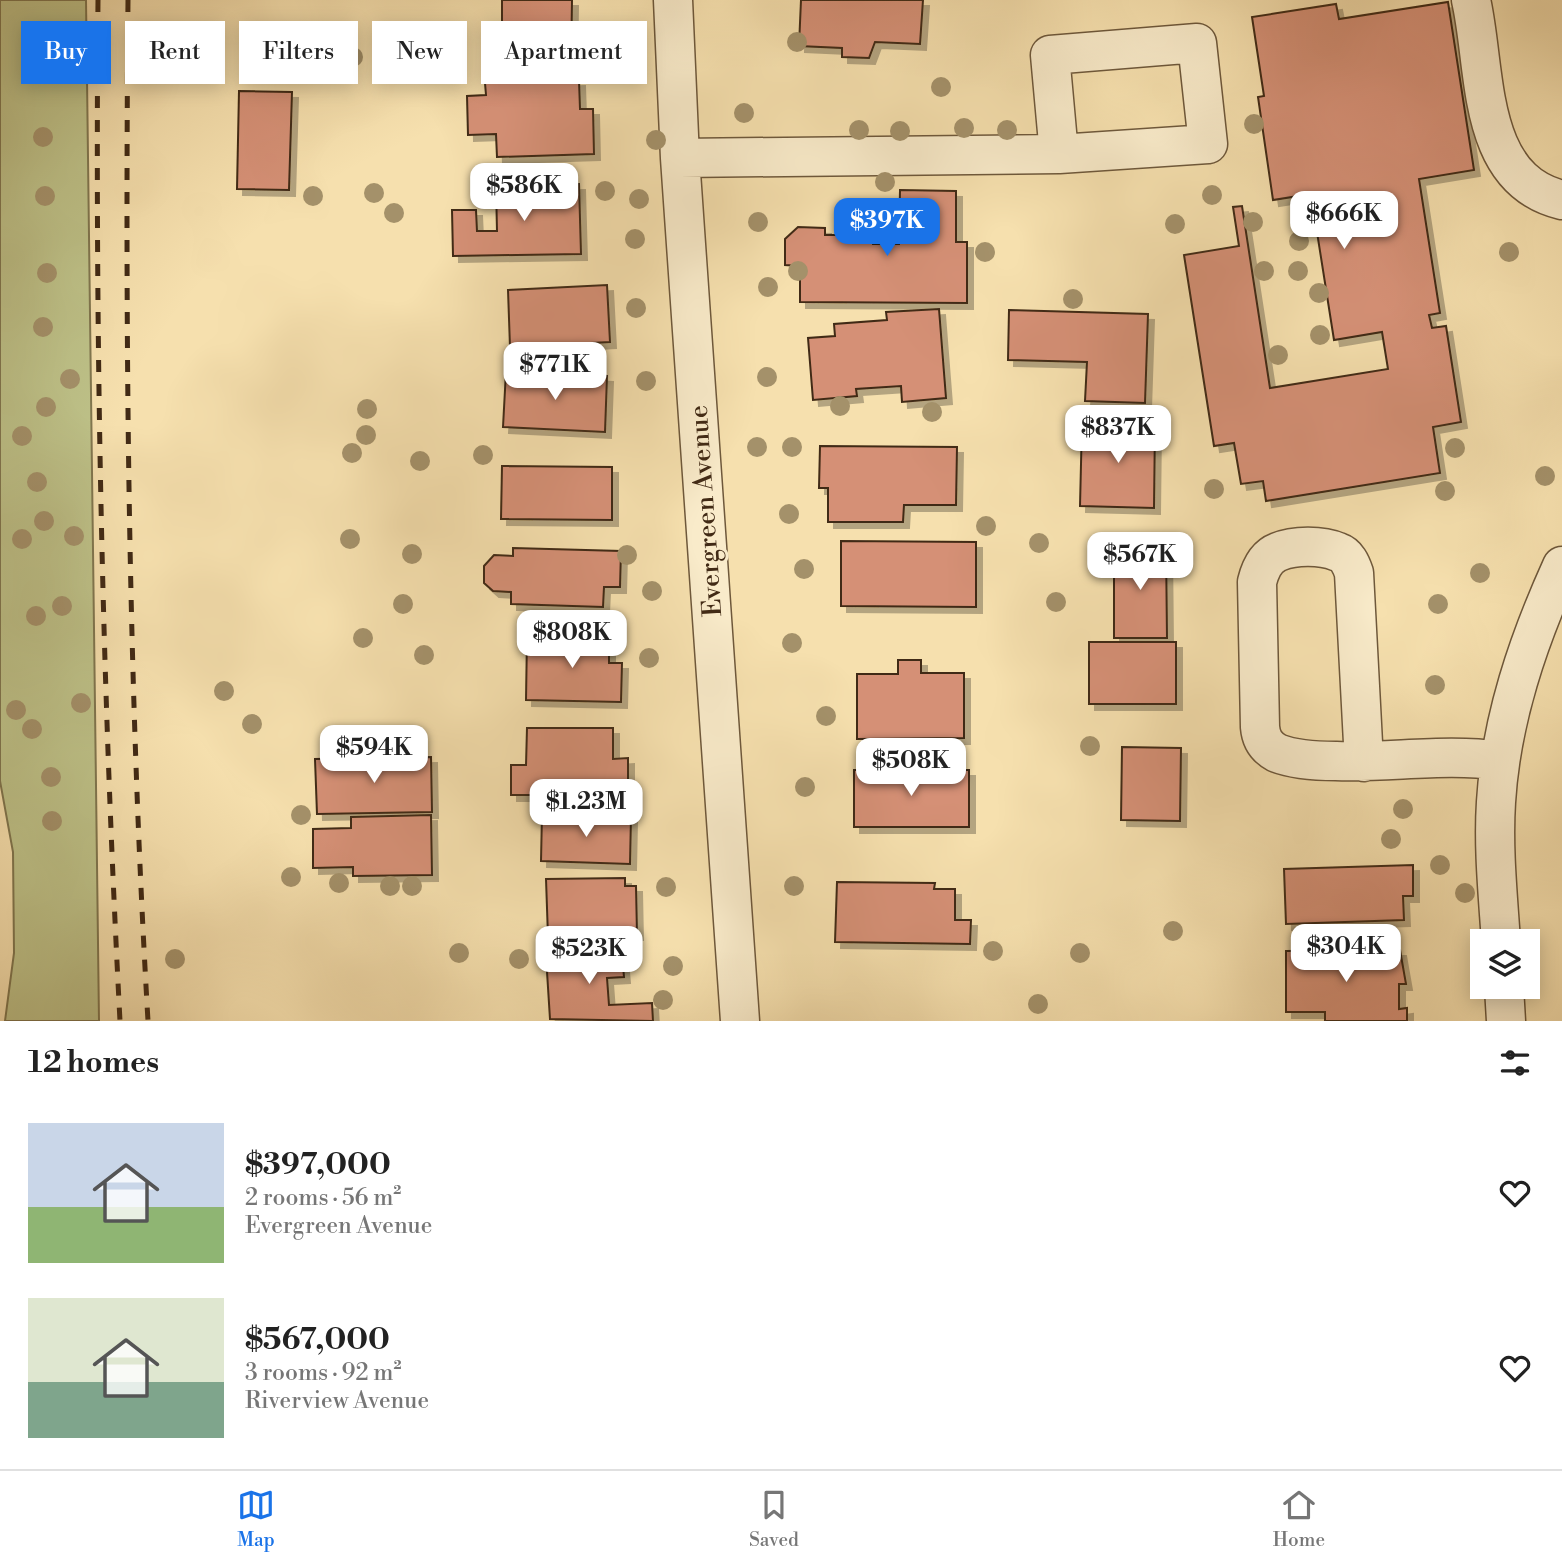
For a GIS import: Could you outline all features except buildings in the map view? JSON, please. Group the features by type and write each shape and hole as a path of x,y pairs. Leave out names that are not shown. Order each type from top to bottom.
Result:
{"street":[{"name":"Evergreen Avenue","path":"673,0 680,158 740,1021"},
{"path":"1471,0 1494,136 1508,165 1528,185 1562,200"},
{"path":"680,158 1059,154 1208,144 1197,43 1050,55 1059,154"},
{"path":"1364,762 1354,573 1351,565 1338,552 1302,548 1278,552 1268,559 1260,570 1257,582 1261,738 1275,752 1315,760 1364,762 1478,758 1500,761"},
{"path":"1500,929 1496,825 1500,761 1518,679 1531,637 1562,566"},
{"path":"1505,999 1506,1021"}],"green space":[{"path":"0,0 86,0 86,21 21,21 21,84 87,84 99,1021 5,1021 14,953 13,852 0,781"}],"railway":[{"path":"98,0 101,511 120,1021"},
{"path":"128,0 129,510 136,766 148,1021"}]}
